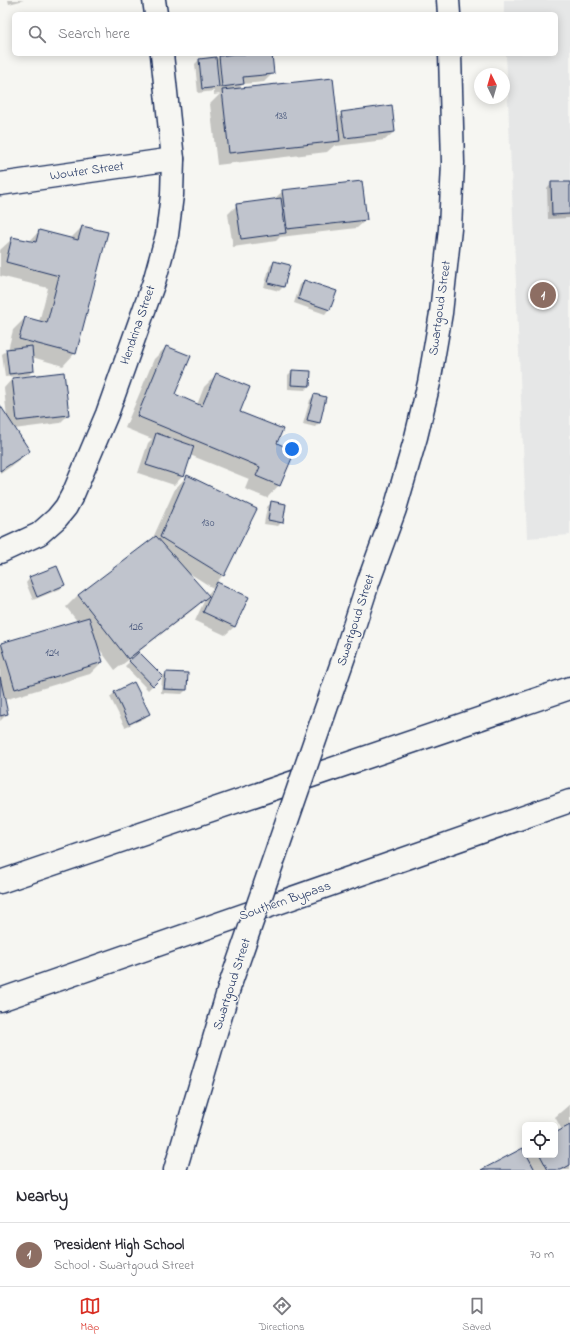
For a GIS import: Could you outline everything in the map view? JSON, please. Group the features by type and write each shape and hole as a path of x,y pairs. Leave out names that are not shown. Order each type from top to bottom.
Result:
{"main road":[{"path":"154,0 156,12"},
{"path":"448,0 449,12"},
{"name":"Hendrina Street","path":"0,552 39,534 57,518 66,507 74,492 107,414 154,282 167,235 172,195 173,159 162,56"},
{"name":"Swartgoud Street","path":"175,1170 230,985 346,651 368,583 395,509 416,437 429,383 441,313 450,229 453,163 450,56"},
{"name":"Wouter Street","path":"0,184 173,159"},
{"path":"0,882 570,688"},
{"name":"Southern Bypass","path":"0,1000 570,801"}],"shaded area":[{"path":"504,0 570,0 570,535 527,538 508,104 510,104 510,68 507,68 506,56 558,56 558,12 504,12"}],"building":[{"path":"219,56 272,56 274,74 243,77 244,84 222,87"},
{"path":"216,57 219,87 202,89 199,59"},
{"path":"333,78 340,141 229,153 222,90"},
{"path":"392,105 395,132 345,138 341,112"},
{"path":"362,181 367,220 287,229 282,190"},
{"path":"551,182 570,182 570,214 552,215"},
{"path":"281,198 286,233 241,239 236,204"},
{"path":"82,226 108,232 76,354 19,339 25,317 47,323 59,276 6,262 12,237 36,242 39,230 78,240"},
{"path":"274,261 290,265 284,287 268,283"},
{"path":"304,280 337,291 330,310 298,299"},
{"path":"32,346 34,371 9,374 6,349"},
{"path":"166,346 191,356 175,394 202,406 216,373 250,387 240,412 283,429 277,443 295,451 280,486 256,476 260,467 137,416"},
{"path":"292,370 311,371 310,386 291,385"},
{"path":"64,372 69,415 17,421 12,378"},
{"path":"314,394 326,397 320,423 307,420"},
{"path":"0,405 30,451 0,471"},
{"path":"156,433 194,446 184,477 146,465"},
{"path":"187,475 257,509 224,576 160,537"},
{"path":"271,501 286,504 283,523 268,520"},
{"path":"156,536 209,596 128,659 78,595"},
{"path":"57,566 65,585 37,597 29,577"},
{"path":"217,582 249,597 235,627 203,612"},
{"path":"89,617 103,662 15,689 1,643"},
{"path":"139,652 163,676 153,686 129,661"},
{"path":"166,672 188,673 187,690 164,689"},
{"path":"0,677 8,714 0,716"},
{"path":"134,682 150,714 129,724 114,692"},
{"path":"570,1125 570,1165 561,1170 548,1170 542,1158 558,1158 558,1131"},
{"path":"522,1149 522,1158 529,1158 535,1170 481,1170"}],"place":[{"name":"President High School","path":"543,295"}]}
